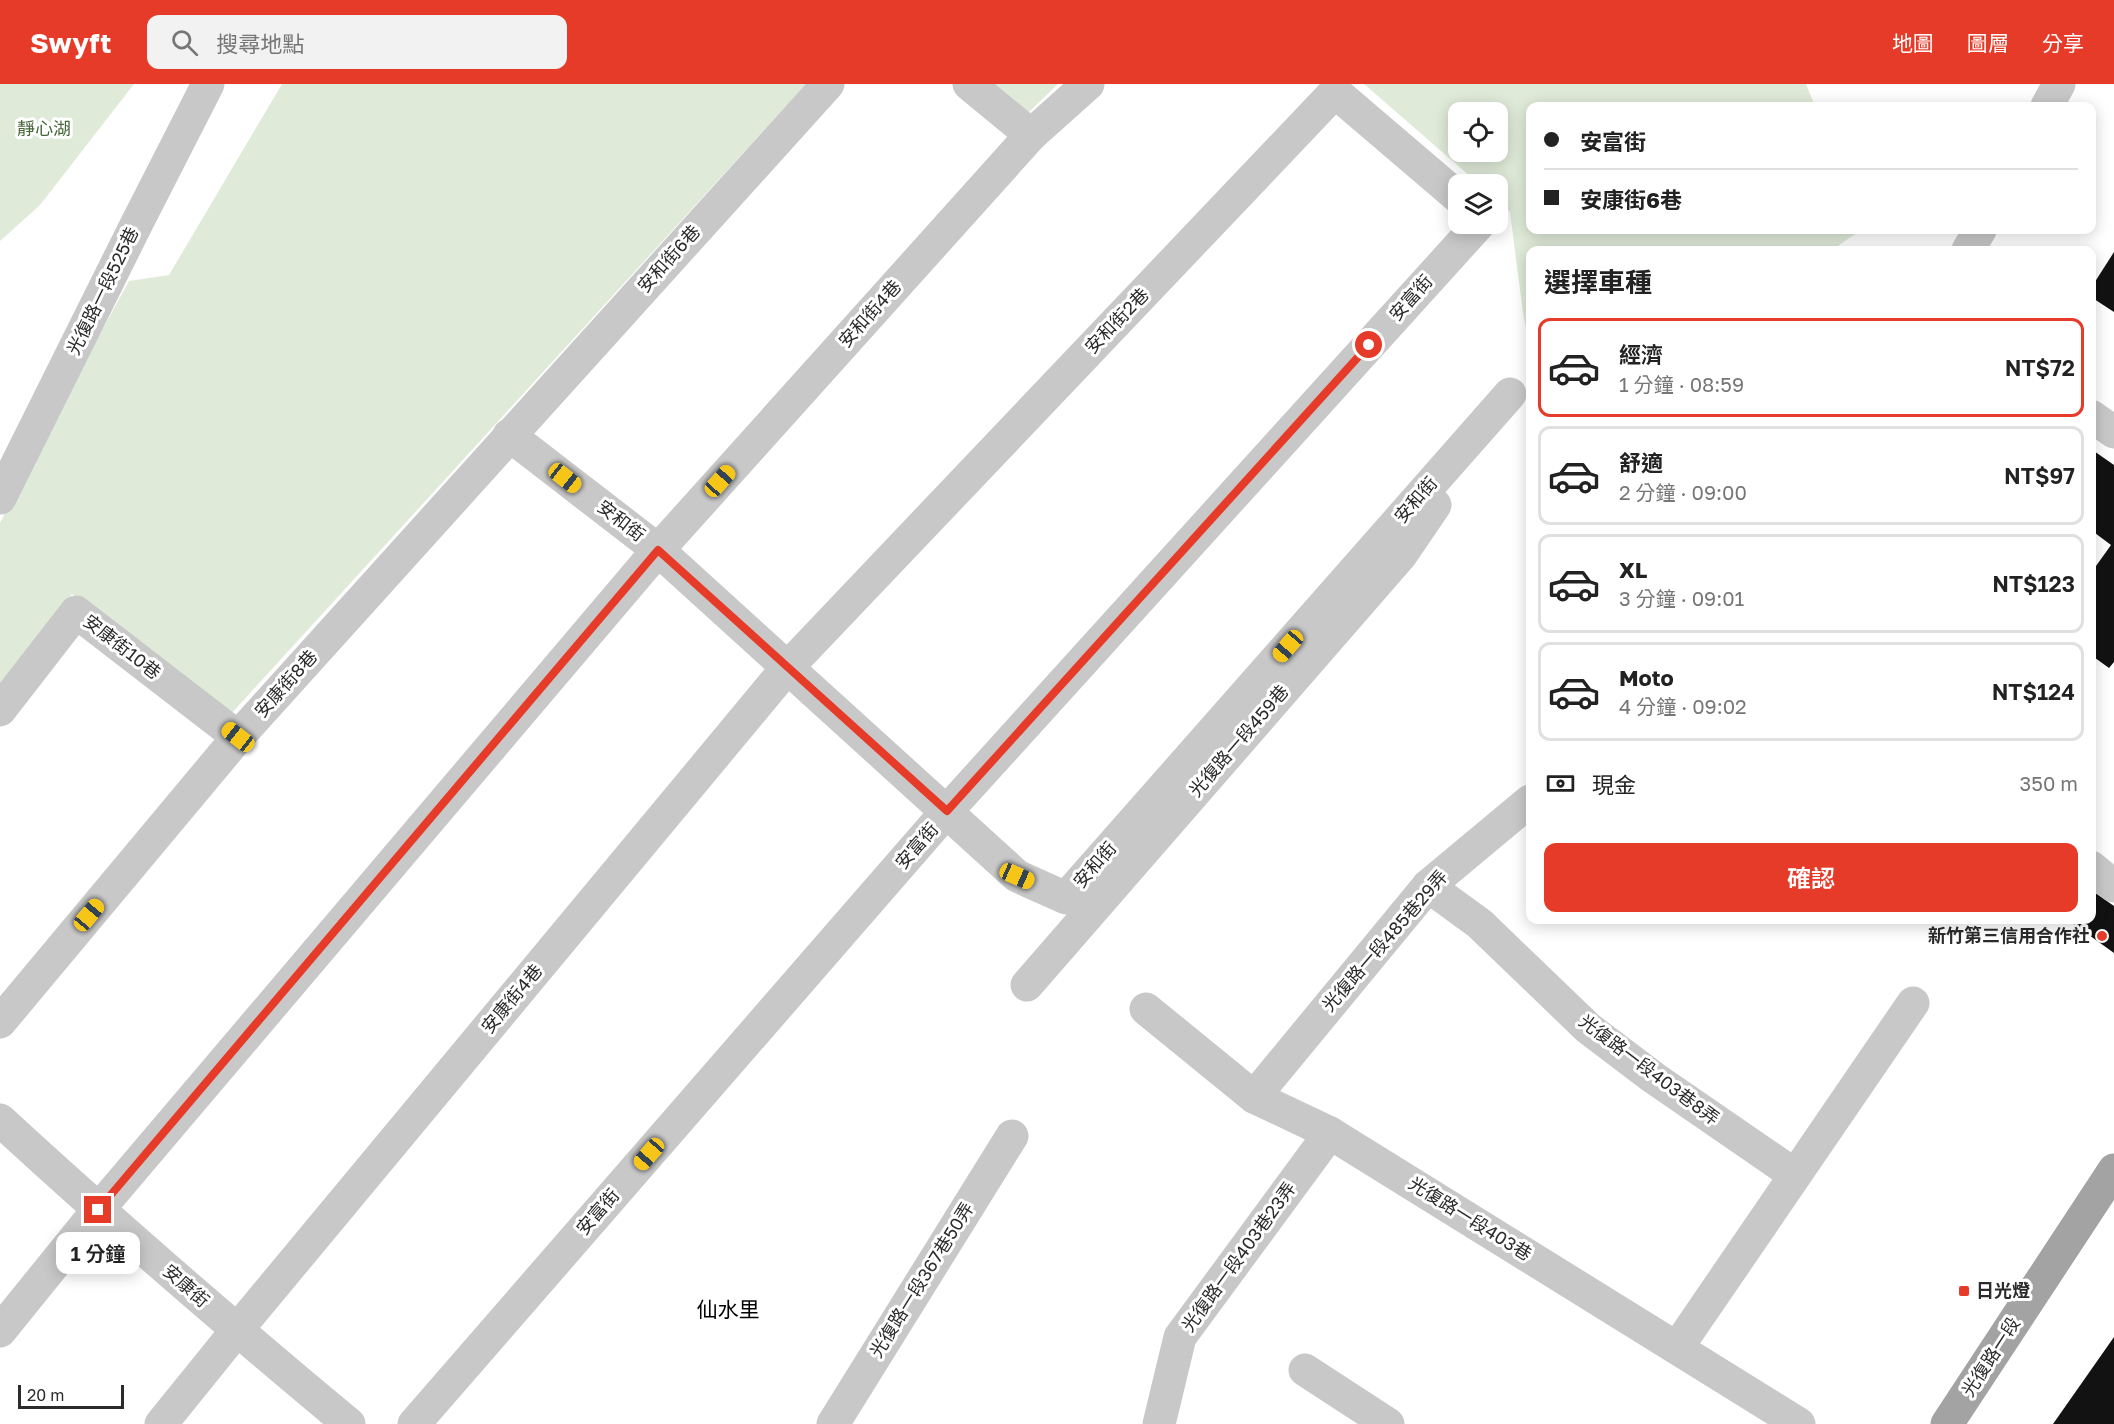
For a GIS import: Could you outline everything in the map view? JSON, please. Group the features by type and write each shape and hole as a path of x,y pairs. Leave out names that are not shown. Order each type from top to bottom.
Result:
{"main road":[{"name":"光復路一段","path":"1947,1424 2114,1170"}],"street":[{"name":"光復路一段525巷","path":"0,498 208,84"},
{"name":"安和街6巷","path":"509,435 828,84"},
{"path":"969,84 1031,135"},
{"name":"安和街4巷","path":"0,1331 98,1210 658,550 1031,135 1088,84"},
{"path":"2049,102 2059,84"},
{"name":"安和街2巷","path":"787,668 1335,92 1448,188"},
{"name":"安富街","path":"414,1424 947,811 1470,234"},
{"name":"安和街","path":"509,435 658,550 1017,876 1066,898 1520,402"},
{"name":"光復路一段459巷","path":"1027,985 1401,555 1520,402"},
{"path":"2096,419 2114,432"},
{"name":"安康街8巷","path":"0,1022 238,737 509,435"},
{"name":"安康街10巷","path":"0,710 76,612 238,737"},
{"name":"安康街4巷","path":"161,1424 787,668"},
{"name":"光復路一段485巷29弄","path":"1254,1096 1428,886 1526,804"},
{"path":"2096,871 2114,886"},
{"name":"光復路一段403巷8弄","path":"1428,886 1480,924 1588,1028 1654,1078 1795,1176"},
{"path":"1677,1348 1913,1003"},
{"name":"光復路一段403巷","path":"1146,1009 1254,1096 1330,1133 1799,1424"},
{"name":"安康街","path":"0,1120 98,1210 349,1424"},
{"name":"光復路一段403巷23弄","path":"1160,1424 1180,1337 1330,1133"},
{"name":"光復路一段367巷50弄","path":"833,1424 1012,1136"},
{"path":"1305,1370 1388,1424"}],"green space":[{"name":"靜心湖","path":"0,84 134,84 40,205 0,241"},
{"path":"282,84 806,84 230,715 72,594 0,688 0,523 44,436 129,281 169,275"},
{"path":"993,84 1058,84 1027,114"},
{"path":"1364,84 1806,84 1813,102 1526,102 1526,234 1855,234 1838,246 1526,246 1526,328 1508,210 1508,174 1468,174 1454,162 1508,162 1508,102 1448,102 1448,157"}],"building":[{"path":"2114,252 2114,312 2096,300 2096,280"},
{"path":"2096,452 2114,465 2114,662 2109,668 2096,659 2096,566 2111,545 2096,534"},
{"name":"新竹第三信用合作社","path":"2096,893 2114,906 2114,953 2074,924 2096,924"},
{"path":"2114,1337 2114,1424 2053,1424"}],"place":[{"name":"新竹第三信用合作社","path":"2102,936"},
{"name":"日光燈","path":"1964,1291"}],"district":[{"name":"仙水里","path":"728,1310"}],"route":[{"path":"98,1210 658,550 947,811 1369,345"}]}
